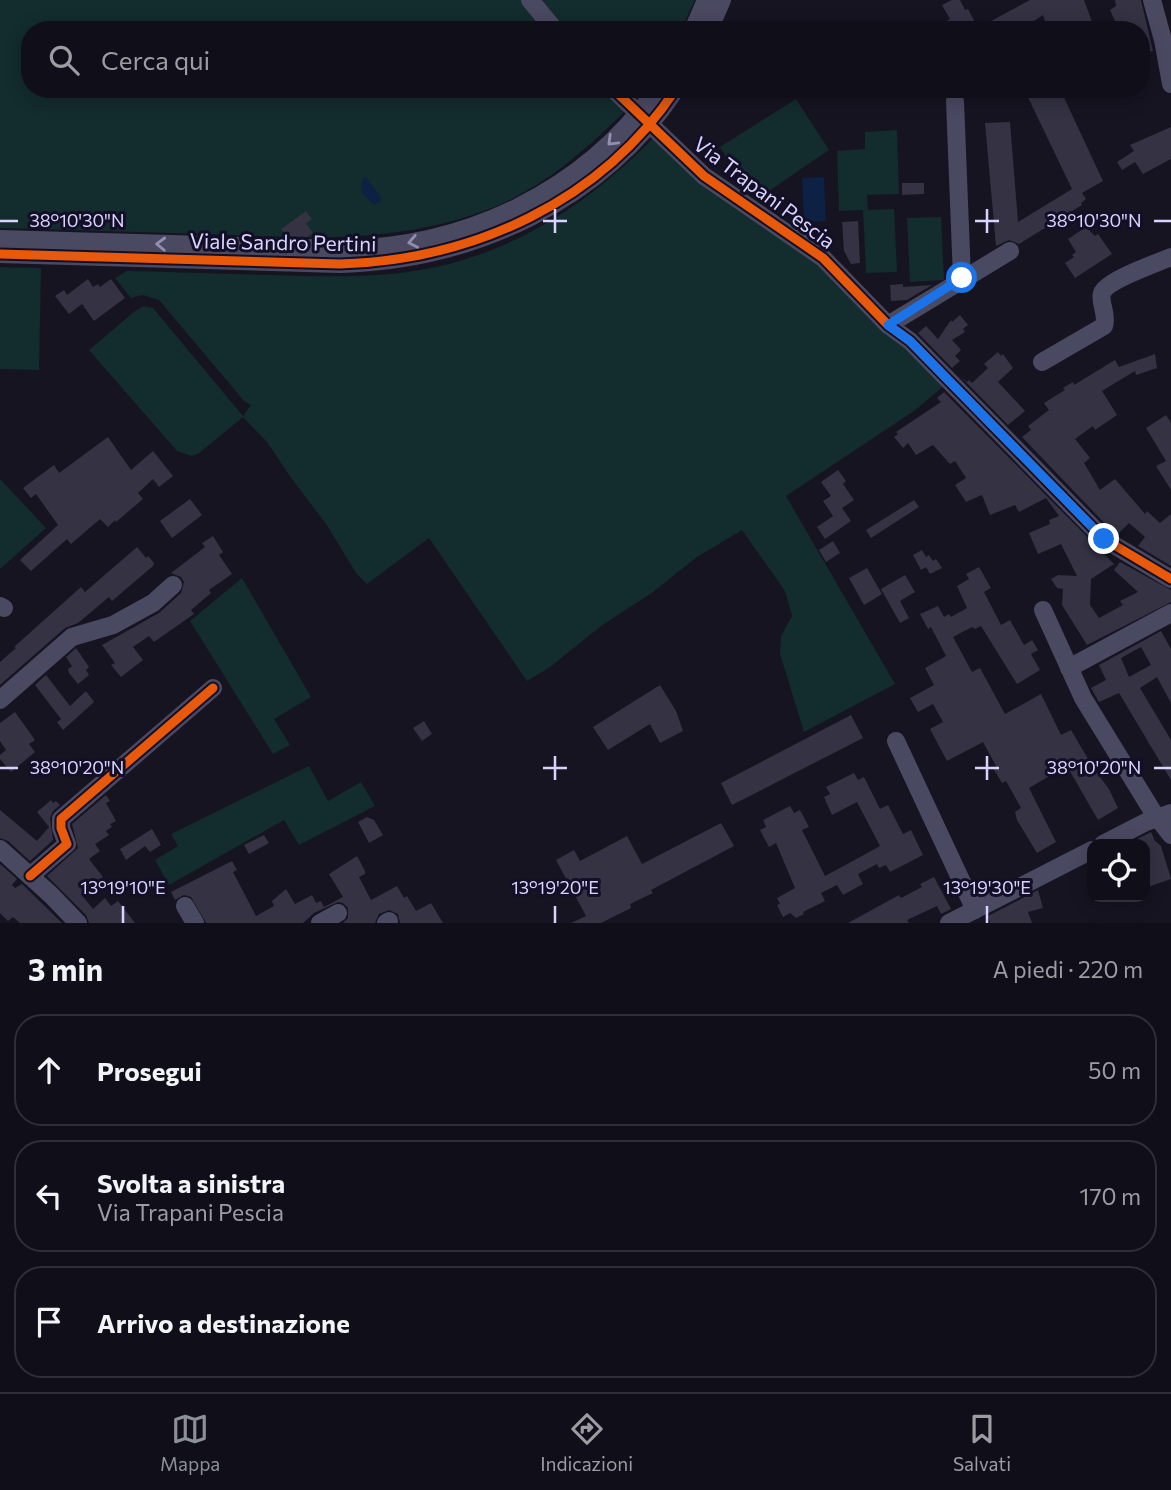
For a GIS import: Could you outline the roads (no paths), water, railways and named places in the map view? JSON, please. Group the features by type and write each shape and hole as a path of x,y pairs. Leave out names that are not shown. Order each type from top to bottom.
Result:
{"street":[{"path":"530,0 548,21"},
{"path":"697,21 706,0"},
{"path":"713,21 722,0"},
{"path":"1157,3 1171,84"},
{"name":"Via Trapani Pescia","path":"622,98 704,176 823,258 888,325 910,341 1104,539 1171,579"},
{"name":"Viale Sandro Pertini","path":"0,254 340,264 381,262 430,254 496,233 547,209 602,171 644,119 653,98"},
{"name":"Viale Sandro Pertini","path":"0,239 340,249 408,244 470,228 531,201 589,162 666,98"},
{"path":"955,101 962,278"},
{"path":"888,325 1010,251"},
{"path":"1042,362 1104,326 1106,317 1101,296 1108,285 1171,257"},
{"path":"0,700 72,637 113,625 153,603 173,585"},
{"path":"1043,610 1083,698 1165,816 1171,835"},
{"path":"1069,668 1171,613"},
{"path":"30,876 67,844 61,828 61,819 213,688"},
{"path":"896,741 975,910"},
{"path":"1113,839 1146,822 1165,816"},
{"path":"0,849 78,923"},
{"path":"949,923 1087,853"},
{"path":"186,906 195,923"},
{"path":"320,923 338,913"}],"water":[{"path":"824,177 826,221 804,222 802,178"},
{"path":"363,178 367,178 381,198 374,205 361,191"}]}
